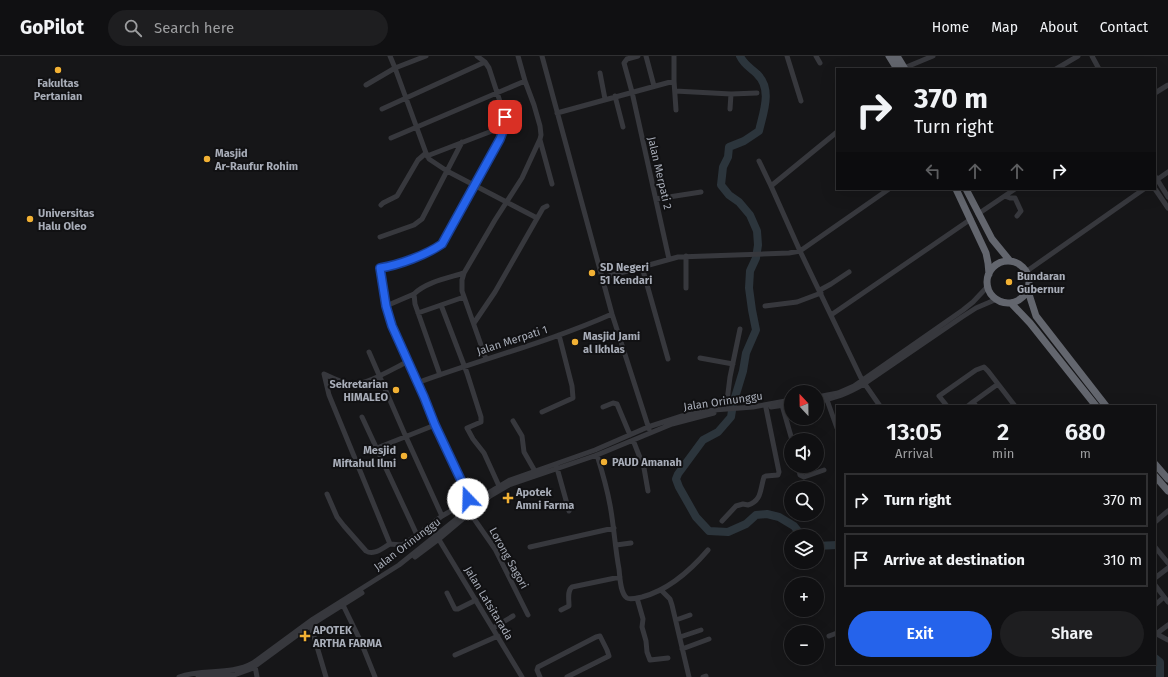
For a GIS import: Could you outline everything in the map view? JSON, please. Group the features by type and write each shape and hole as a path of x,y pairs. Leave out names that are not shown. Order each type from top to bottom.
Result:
{"highway":[{"path":"889,56 901,68"},
{"path":"897,56 902,68"},
{"path":"956,190 986,253 989,274 988,286 991,294 1001,301 1011,303 1030,322 1095,405"},
{"path":"966,190 992,239 1010,261"},
{"path":"989,274 992,268 999,262 1017,262 1023,266 1027,271 1029,278 1028,291 1036,316 1105,405"},
{"path":"1011,303 1018,300 1028,291"},
{"path":"1156,465 1168,479"},
{"path":"1156,477 1168,491"}],"street":[{"path":"390,56 426,154 433,162 447,171 537,218"},
{"path":"366,85 395,68 426,56"},
{"path":"475,506 468,499 468,495 435,425 392,326 386,306 380,268 397,264 442,244 500,139 505,126 504,114 498,92 485,62 477,56"},
{"path":"486,359 464,297 462,280 464,273 506,201 522,178 541,136 540,126 534,105 518,56"},
{"path":"542,56 612,314 649,430"},
{"name":"Jalan Merpati 2","path":"638,56 626,59 624,61 669,259"},
{"path":"646,56 654,86"},
{"path":"674,56 676,110"},
{"path":"787,56 801,101"},
{"path":"816,56 820,63"},
{"path":"904,68 933,56"},
{"path":"1058,68 1078,56"},
{"path":"1092,56 1098,68"},
{"path":"382,109 485,62"},
{"path":"600,73 606,99"},
{"path":"390,138 417,128 525,81"},
{"path":"557,113 674,81"},
{"path":"1156,92 1168,84"},
{"path":"675,91 731,94 757,93"},
{"path":"730,109 731,94"},
{"path":"615,96 623,127"},
{"path":"381,205 398,196 418,160 426,154 505,126"},
{"path":"771,186 836,133"},
{"path":"540,139 552,184"},
{"path":"380,237 420,221 462,142"},
{"path":"759,161 800,251 863,382 879,405"},
{"path":"1168,172 1156,179 1168,197"},
{"path":"602,278 669,259 686,256 788,253 800,251 888,190"},
{"path":"978,214 1014,190"},
{"path":"1027,271 1143,190"},
{"path":"1155,190 1168,208"},
{"path":"656,199 701,192"},
{"path":"1005,196 1015,198 1017,201 1021,211 1017,216"},
{"path":"474,323 495,292 543,208 547,206"},
{"path":"831,315 971,219"},
{"path":"686,256 686,288"},
{"path":"642,267 668,359"},
{"path":"765,306 797,302 820,291 849,272"},
{"path":"386,306 414,294 418,290 432,284 464,273"},
{"path":"824,400 848,393 963,310 988,286"},
{"path":"414,294 414,304 440,375"},
{"path":"418,313 464,297"},
{"path":"824,396 838,393 863,382 976,308 997,299"},
{"path":"441,305 481,417 481,422 479,424 467,428 473,439 484,453 499,486"},
{"name":"Jalan Merpati 1","path":"417,383 464,366 515,351 612,314"},
{"path":"728,410 733,364 740,329"},
{"path":"542,412 573,398 572,386 560,334"},
{"path":"369,352 442,516"},
{"path":"700,358 733,364"},
{"path":"390,544 329,395 324,374 345,383 355,384 379,376 407,362"},
{"path":"946,405 939,396 980,368 985,367 1014,405"},
{"path":"974,404 998,384"},
{"path":"827,400 836,425"},
{"name":"Jalan Orinunggu","path":"740,410 784,401"},
{"path":"603,407 613,403 617,404 645,472 648,491"},
{"path":"782,405 790,433"},
{"name":"Jalan Orinunggu","path":"198,677 236,676 255,666 310,623 343,605 470,513 475,506 509,485 536,473 597,455 649,430 728,410 766,408 782,405"},
{"path":"722,521 736,506 743,504 748,506 754,503 761,493 764,477 778,475 779,472 766,408"},
{"path":"362,417 417,535"},
{"path":"512,421 522,436 524,452 536,473"},
{"path":"377,448 435,425"},
{"name":"Jalan Orinunggu","path":"438,537 499,486 631,438"},
{"path":"597,455 610,504 622,591 628,599 637,598 661,590 673,583 708,550"},
{"path":"557,468 569,511"},
{"path":"800,473 804,477 815,473"},
{"path":"326,494 337,517 368,553 373,553 390,544 402,545 442,516 463,504 468,499"},
{"path":"1156,521 1168,511"},
{"name":"Lorong Sagori","path":"470,513 495,549 528,615"},
{"path":"530,547 614,528"},
{"name":"Jalan Latsitarada","path":"438,537 522,677"},
{"path":"616,545 631,543"},
{"path":"1156,547 1168,563"},
{"path":"1156,577 1168,568"},
{"path":"561,610 569,606 570,589 572,587 620,577"},
{"name":"Jalan Orinunggu","path":"179,677 246,667 310,623 381,578"},
{"path":"1156,586 1168,602"},
{"path":"661,590 671,602 689,677"},
{"path":"447,593 455,609 476,600"},
{"path":"1156,604 1164,597"},
{"path":"637,598 643,619 642,627 650,660 668,658"},
{"path":"343,605 361,642 375,677"},
{"path":"676,620 690,615"},
{"path":"493,628 513,616"},
{"path":"310,623 326,677"},
{"path":"1156,632 1168,625"},
{"path":"680,637 701,630"},
{"path":"828,636 836,633"},
{"path":"1156,634 1168,640"},
{"path":"455,655 498,636"},
{"path":"540,677 537,670 538,667 600,636 609,656 567,677"},
{"path":"682,649 709,639"},
{"path":"255,666 257,677"}],"waterway":[{"path":"679,487 676,479 678,474 703,440 718,432 731,417 746,353 756,330 749,288 750,271 756,258 758,245 757,231 750,215 721,185 723,167 728,157 729,147 744,141 759,131 766,101 765,87 762,80 740,56"},
{"path":"679,487 696,517 709,531 728,532 746,524 756,515 767,514 779,517 796,529"},
{"path":"824,546 836,545"},
{"path":"1156,659 1160,662 1160,677"}],"place":[{"name":"Fakultas Pertanian","path":"58,70"},
{"name":"Masjid Ar-Raufur Rohim","path":"207,159"},
{"name":"Universitas Halu Oleo","path":"30,219"},
{"name":"SD Negeri 51 Kendari","path":"592,273"},
{"name":"Bundaran Gubernur","path":"1009,282"},
{"name":"Masjid Jami al Ikhlas","path":"575,342"},
{"name":"Sekretarian HIMALEO","path":"396,390"},
{"name":"Mesjid Miftahul Ilmi","path":"404,456"},
{"name":"PAUD Amanah","path":"604,462"},
{"name":"Apotek Amni Farma","path":"508,498"},
{"name":"APOTEK ARTHA FARMA","path":"305,636"}],"route":[{"path":"468,499 468,495 435,425 392,326 386,306 380,268 397,264 442,244 500,139 506,122 505,117"}]}
